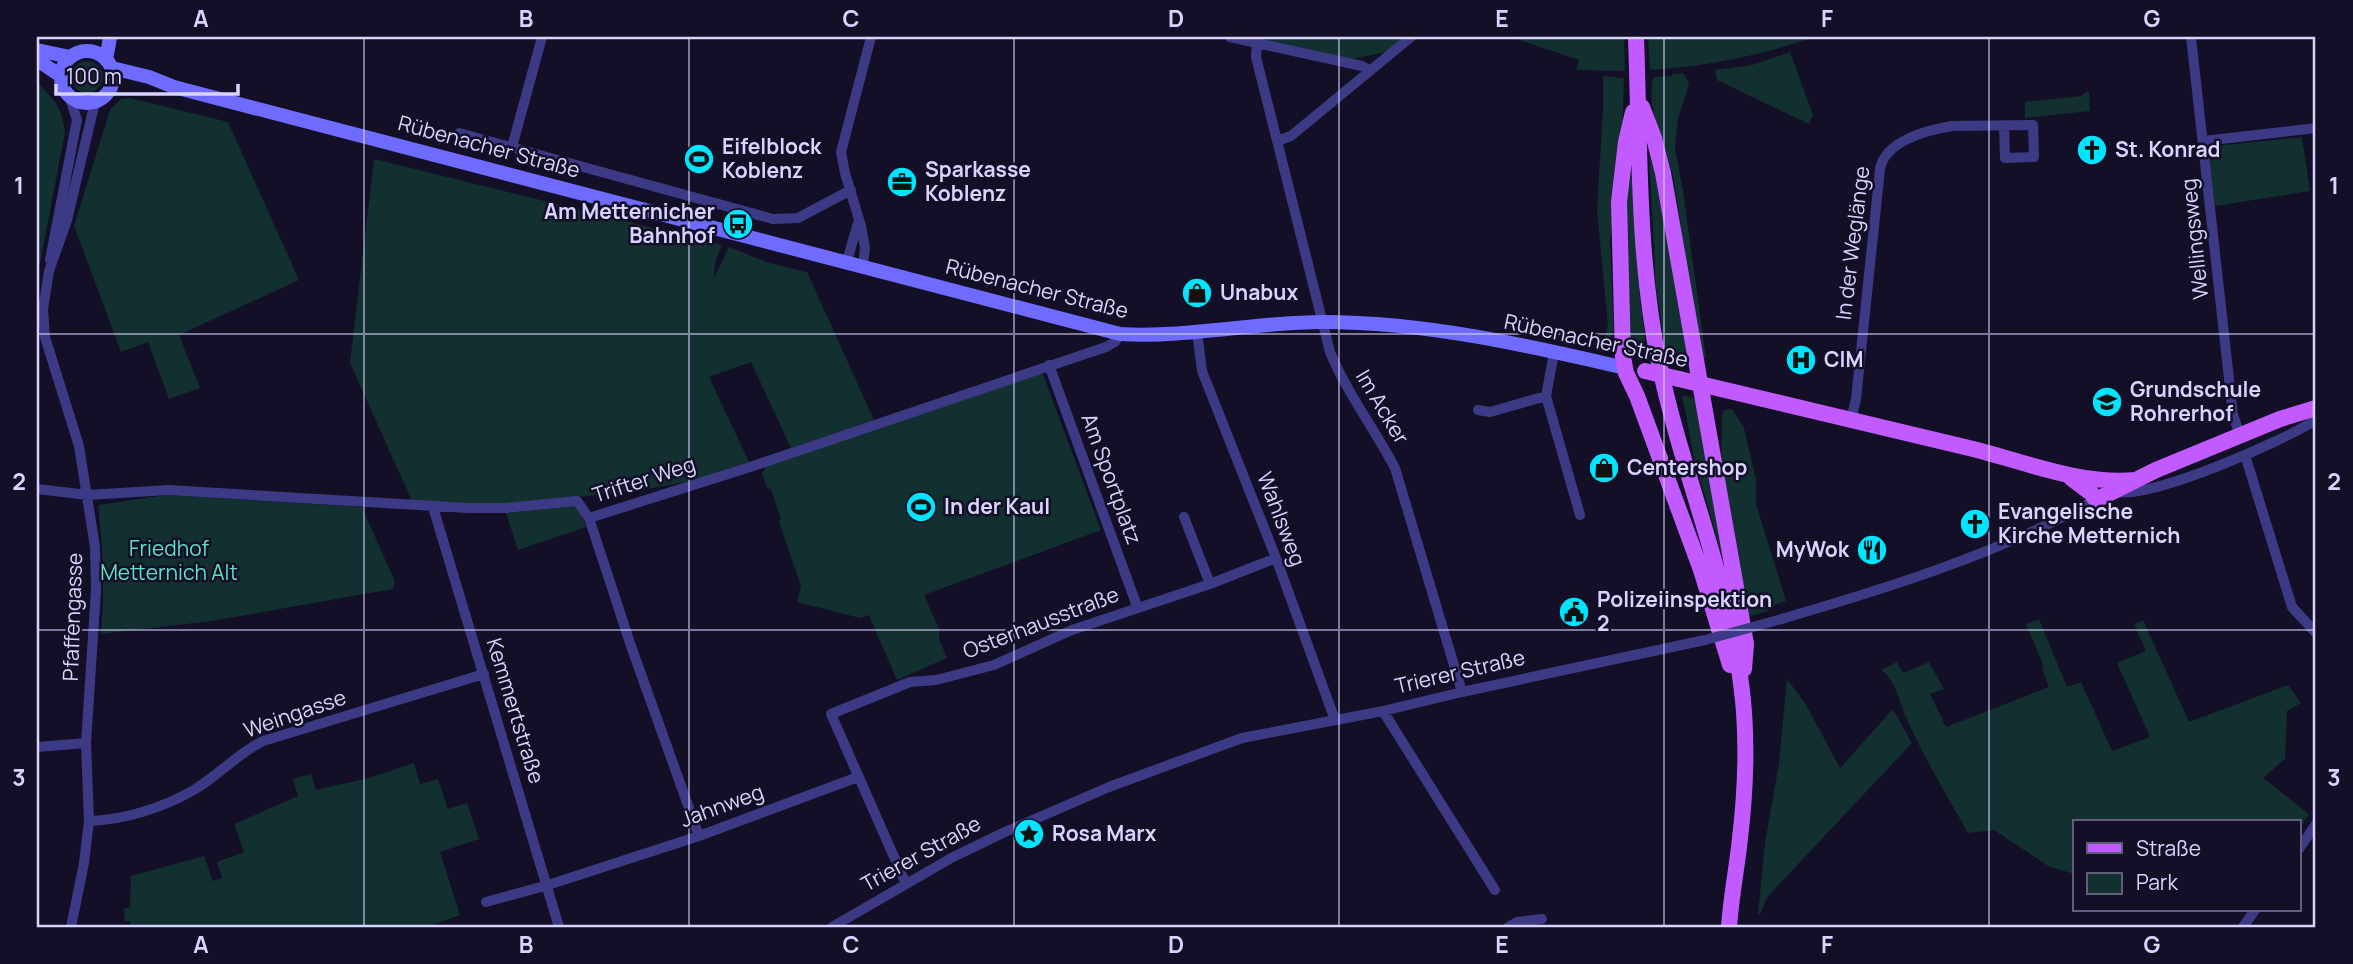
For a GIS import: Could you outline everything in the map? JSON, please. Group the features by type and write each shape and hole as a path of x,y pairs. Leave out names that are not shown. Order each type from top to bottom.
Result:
{"main road":[{"path":"37,50 70,57 88,51 96,37"},
{"path":"70,57 61,76 62,87 78,102 95,103 111,89 113,82 109,64 110,37"},
{"path":"1636,37 1646,265 1658,360 1673,423 1725,602 1741,682 1745,728 1744,797 1729,927"},
{"name":"Rübenacher Straße","path":"88,51 95,52 109,64 174,87 1120,334 1323,322 1419,329 1645,371 1981,451 2066,474 2104,481 2135,480"},
{"path":"37,60 61,76"},
{"name":"Rübenacher Straße","path":"111,89 130,83 174,87"},
{"path":"1637,95 1628,129 1619,202 1621,339 1625,368 1700,570 1727,659 1741,682"},
{"path":"1637,95 1654,138 1663,173 1702,384 1746,644 1746,662 1741,682"},
{"name":"Trierer Straße","path":"2096,500 2135,480 2240,435 2316,408"},
{"name":"Rübenacher Straße","path":"2066,474 2096,500"},
{"path":"1718,927 1731,898"}],"street":[{"name":"Rübenacher Straße","path":"512,147 542,37"},
{"path":"863,265 864,248 858,215 842,160 842,143 871,37"},
{"path":"1230,37 1362,66 1369,70"},
{"path":"1277,141 1292,136 1411,37"},
{"name":"Wellingsweg","path":"2191,37 2233,415 2240,435"},
{"name":"Im Acker","path":"1257,43 1256,57 1330,352 1339,375 1382,442 1395,468 1462,692"},
{"name":"Pfaffengasse","path":"71,98 77,120 44,297 44,333 79,446 95,547 96,590 86,743 89,821 84,863 71,927"},
{"name":"Pfaffengasse","path":"49,271 66,220 95,103"},
{"name":"In der Weglänge","path":"1851,420 1856,399 1883,158 1902,142 1944,127 2033,125 2034,157 2005,158 2004,126"},
{"path":"2204,141 2316,128"},
{"name":"Rübenacher Straße","path":"458,133 781,220 799,218 851,190"},
{"path":"847,261 855,239 858,215"},
{"name":"Wahlsweg","path":"1197,331 1202,371 1276,558 1335,720"},
{"name":"Trifter Weg","path":"37,489 88,495 168,491 433,507 506,508 577,501 589,518 747,468 1106,347 1115,342 1120,334"},
{"path":"1554,353 1546,396 1580,515"},
{"name":"Am Sportplatz","path":"1049,365 1138,606"},
{"path":"1478,410 1490,412 1546,396"},
{"name":"Trierer Straße","path":"2112,492 2134,494 2152,490 2245,455 2316,420"},
{"path":"2245,455 2292,607 2316,633"},
{"name":"Trierer Straße","path":"832,927 953,857 1027,822 1172,762 1242,738 1383,711 1705,640 1771,622 1838,602 1988,550 2067,516 2096,500"},
{"name":"Kemmertstraße","path":"433,507 559,927"},
{"path":"1184,517 1210,584"},
{"path":"589,518 631,646 699,835"},
{"name":"Osterhausstraße","path":"858,777 831,714 910,682 936,680 994,665 1072,630 1210,584 1276,558"},
{"name":"Weingasse","path":"89,821 131,815 175,799 194,790 233,759 263,741 484,674"},
{"path":"1383,711 1495,890"},
{"path":"37,747 86,743"},
{"path":"858,777 906,884"},
{"name":"Jahnweg","path":"486,902 548,885 699,835 858,777"},
{"path":"2300,848 2316,824"},
{"path":"2243,927 2254,912"},
{"path":"1508,927 1517,922 1542,919"}],"green space":[{"path":"1245,37 1404,37 1387,52 1352,59"},
{"path":"1511,37 1624,37 1625,71 1576,70 1579,60"},
{"path":"1648,37 1814,37 1733,59 1650,70"},
{"path":"1790,52 1813,115 1809,124 1717,80 1715,70 1752,65"},
{"path":"87,61 98,66 103,77 98,88 87,93 76,88 71,77 76,66"},
{"path":"1683,73 1689,84 1678,118 1675,148 1706,358 1701,357 1672,172 1657,125 1651,89 1653,77"},
{"path":"1603,76 1624,78 1622,142 1610,241 1614,331 1608,341 1604,340 1608,325 1597,210"},
{"path":"37,82 56,104 65,132 40,264 37,264"},
{"path":"2089,92 2090,111 2025,118 2025,102 2082,96"},
{"path":"130,98 228,122 299,280 179,335 200,388 169,399 148,342 121,352 74,226 110,110 121,99"},
{"path":"2302,137 2310,191 2215,206 2210,164 2212,154 2218,148 2224,145"},
{"path":"1630,146 1640,301 1645,338 1642,356 1637,355 1638,347 1628,346 1623,223"},
{"path":"1649,155 1657,179 1687,365 1675,363 1666,353 1656,288"},
{"path":"374,159 722,245 715,262 714,278 729,247 769,263 807,272 874,420 791,448 751,362 709,377 749,462 696,480 637,491 517,503 412,501 350,363"},
{"path":"1042,372 1101,530 924,595 939,629 939,639 947,658 897,680 869,615 860,618 797,602 801,586 779,522 781,518 762,474 766,466"},
{"path":"1682,395 1695,398 1724,562 1694,458"},
{"path":"1732,409 1744,428 1756,480 1756,504 1786,601 1767,607 1768,611 1749,616 1721,470 1722,416 1724,410"},
{"name":"Friedhof Metternich Alt","path":"166,495 362,507 395,582 393,589 212,621 101,634 103,570 98,505"},
{"path":"578,506 586,527 518,550 506,513"},
{"path":"2039,619 2067,687 2081,682 2112,751 2150,737 2117,663 2146,651 2134,624 2143,620 2189,722 2288,685 2301,703 2287,711 2285,759 2263,778 2309,814 2300,828 2300,820 2073,820 2073,873 2050,867 1994,830 1968,833 1920,747 1894,685 1881,670 1897,662 1903,673 1929,662 1944,689 1930,694 1946,727 2049,687 2042,669 2044,667 2026,624"},
{"path":"1787,679 1805,703 1840,768 1893,709 1912,743 1768,896 1758,914 1765,843 1779,763"},
{"path":"414,763 420,784 438,779 448,809 467,803 479,839 440,852 460,915 427,927 130,927 130,921 125,921 124,909 130,907 131,876 204,856 213,881 222,878 217,862 244,852 234,824 298,796 293,779 311,774 316,790 369,778"}],"place":[{"name":"St. Konrad","path":"2092,150"},
{"name":"Eifelblock Koblenz","path":"699,159"},
{"name":"Sparkasse Koblenz","path":"902,182"},
{"name":"Am Metternicher Bahnhof","path":"738,224"},
{"name":"Unabux","path":"1197,293"},
{"name":"CIM","path":"1801,360"},
{"name":"Grundschule Rohrerhof","path":"2107,402"},
{"name":"Centershop","path":"1604,468"},
{"name":"In der Kaul","path":"921,507"},
{"name":"Evangelische Kirche Metternich","path":"1975,524"},
{"name":"MyWok","path":"1872,550"},
{"name":"Polizeiinspektion 2","path":"1574,612"},
{"name":"Rosa Marx","path":"1029,834"}]}
